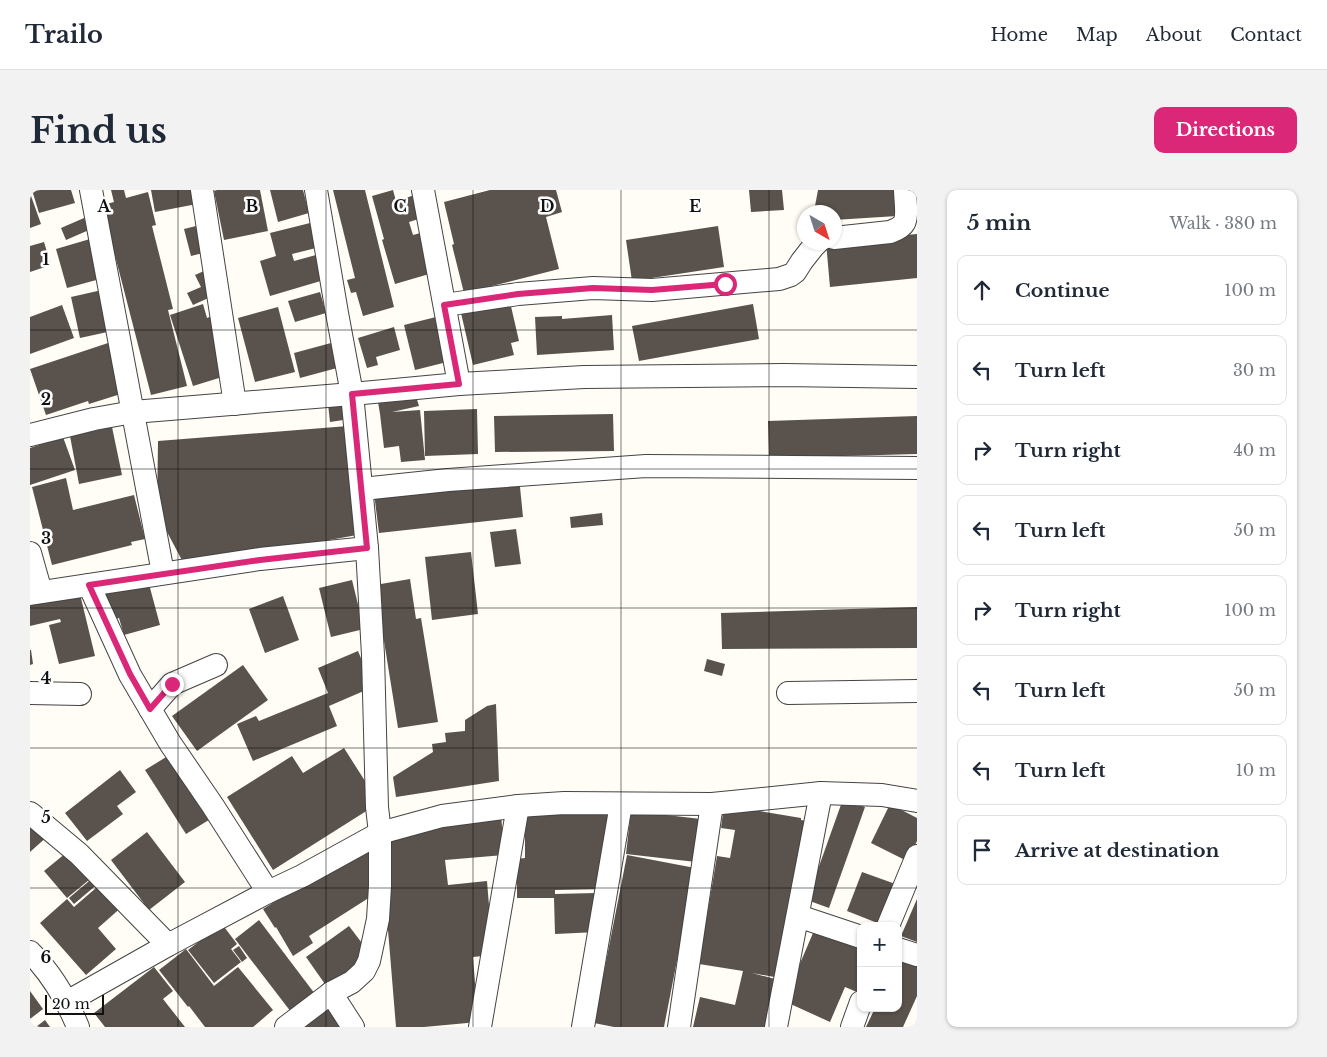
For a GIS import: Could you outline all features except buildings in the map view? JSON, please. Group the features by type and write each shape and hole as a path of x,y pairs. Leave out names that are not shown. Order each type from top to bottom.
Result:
{"street":[{"path":"91,190 163,573"},
{"path":"202,190 235,404"},
{"path":"286,1027 332,993 352,982 364,971 369,962 378,919 380,833 377,807 373,655 362,489 352,394 316,190"},
{"path":"423,190 459,384"},
{"path":"842,237 898,230 904,224 905,190"},
{"path":"444,305 518,294 593,288 652,290 779,279 795,272 810,250"},
{"path":"31,431 133,412 459,384 584,377 784,375 917,377"},
{"path":"362,489 448,480 646,466 917,468"},
{"path":"30,553 35,593 163,573 367,548"},
{"path":"89,585 130,674 150,709 170,743 268,892"},
{"path":"150,709 172,684 216,665"},
{"path":"788,693 917,691"},
{"path":"30,693 80,694"},
{"path":"67,1002 168,945 302,876 380,833 442,816 518,806 564,803 712,804 821,793 882,795 917,801"},
{"path":"776,1027 821,793"},
{"path":"583,1027 621,804"},
{"path":"679,1027 712,804"},
{"path":"480,1027 518,806"},
{"path":"30,813 79,854 168,945"},
{"path":"890,922 917,856"},
{"path":"798,916 857,936"},
{"path":"902,950 917,955"},
{"path":"30,952 52,978 67,1002 78,1027"},
{"path":"332,993 353,1027"},
{"path":"852,1027 857,1012"}],"route":[{"path":"172,684 150,709 130,674 89,585 260,560 367,548 352,394 459,384 444,305 518,294 593,288 652,290 725,284"}]}
